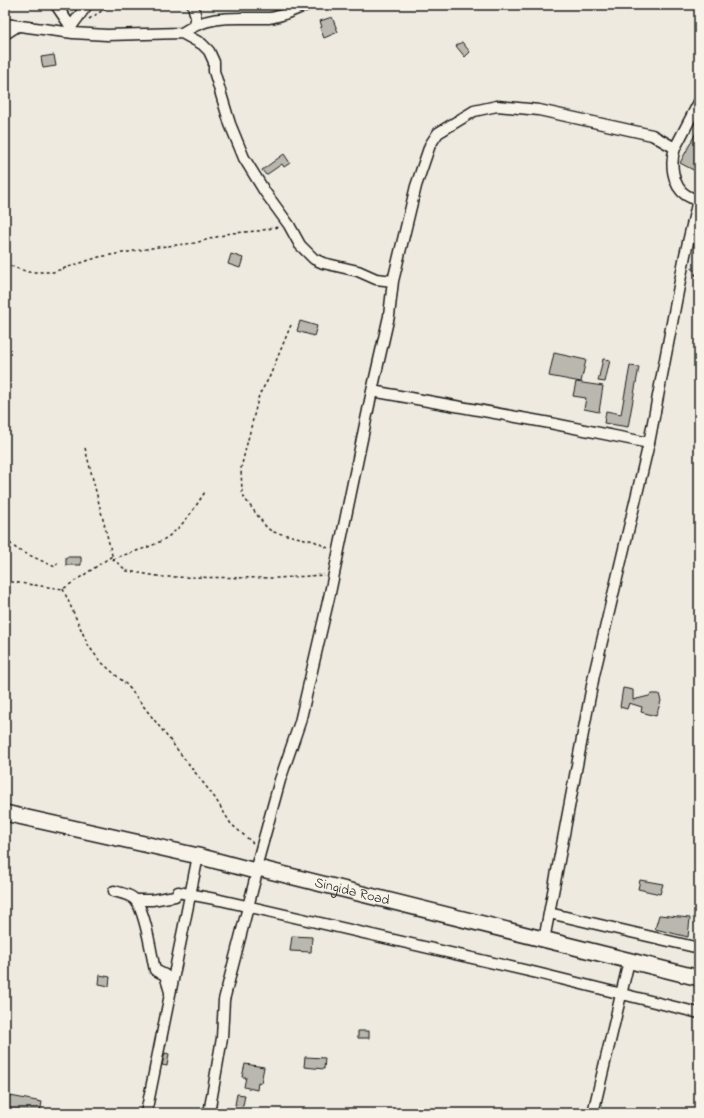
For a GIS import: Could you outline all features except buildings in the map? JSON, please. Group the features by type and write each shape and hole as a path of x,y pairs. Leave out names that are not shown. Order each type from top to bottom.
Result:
{"highway":[{"name":"Singida Road","path":"5,813 256,869 699,978"}],"street":[{"path":"56,5 72,30"},
{"path":"72,30 87,5"},
{"path":"193,5 196,18 193,26"},
{"path":"182,33 193,26 232,17 269,18 307,5"},
{"path":"5,24 16,27 72,30 107,35 182,33 202,44 209,51 230,124 244,158 265,192 289,225 300,245 314,259 358,271 376,279 393,282"},
{"path":"5,34 16,27"},
{"path":"544,940 607,616 649,443 685,255 698,200 685,195 675,182 672,156 699,102"},
{"path":"209,1113 222,1038 224,1000 249,906 260,850 280,780 300,722 339,553 389,316 393,282 416,186 430,145 438,133 474,111 497,106 539,110 652,135 675,148"},
{"path":"372,391 550,422 649,443"},
{"path":"146,1113 170,992 178,964 198,856"},
{"path":"114,891 125,894 136,900 152,900 175,896 178,892 249,906 699,1013"},
{"path":"136,900 143,917 155,970 165,975 170,992"},
{"path":"549,913 699,948"},
{"path":"593,1113 629,961"}],"path":[{"path":"72,30 111,5"},
{"path":"5,264 28,272 53,272 99,257 158,246 195,243 231,233 258,231 289,225"},
{"path":"291,325 269,378 258,395 241,468 242,492 245,499 267,528 273,532 314,541 339,553"},
{"path":"85,448 113,559 127,571 163,577 278,578 334,575"},
{"path":"113,559 158,543 171,534 189,516 205,492"},
{"path":"5,539 18,550 55,567 59,561"},
{"path":"5,581 63,589 112,556"},
{"path":"63,589 88,645 99,660 127,685 207,788 231,824 260,850"}]}
